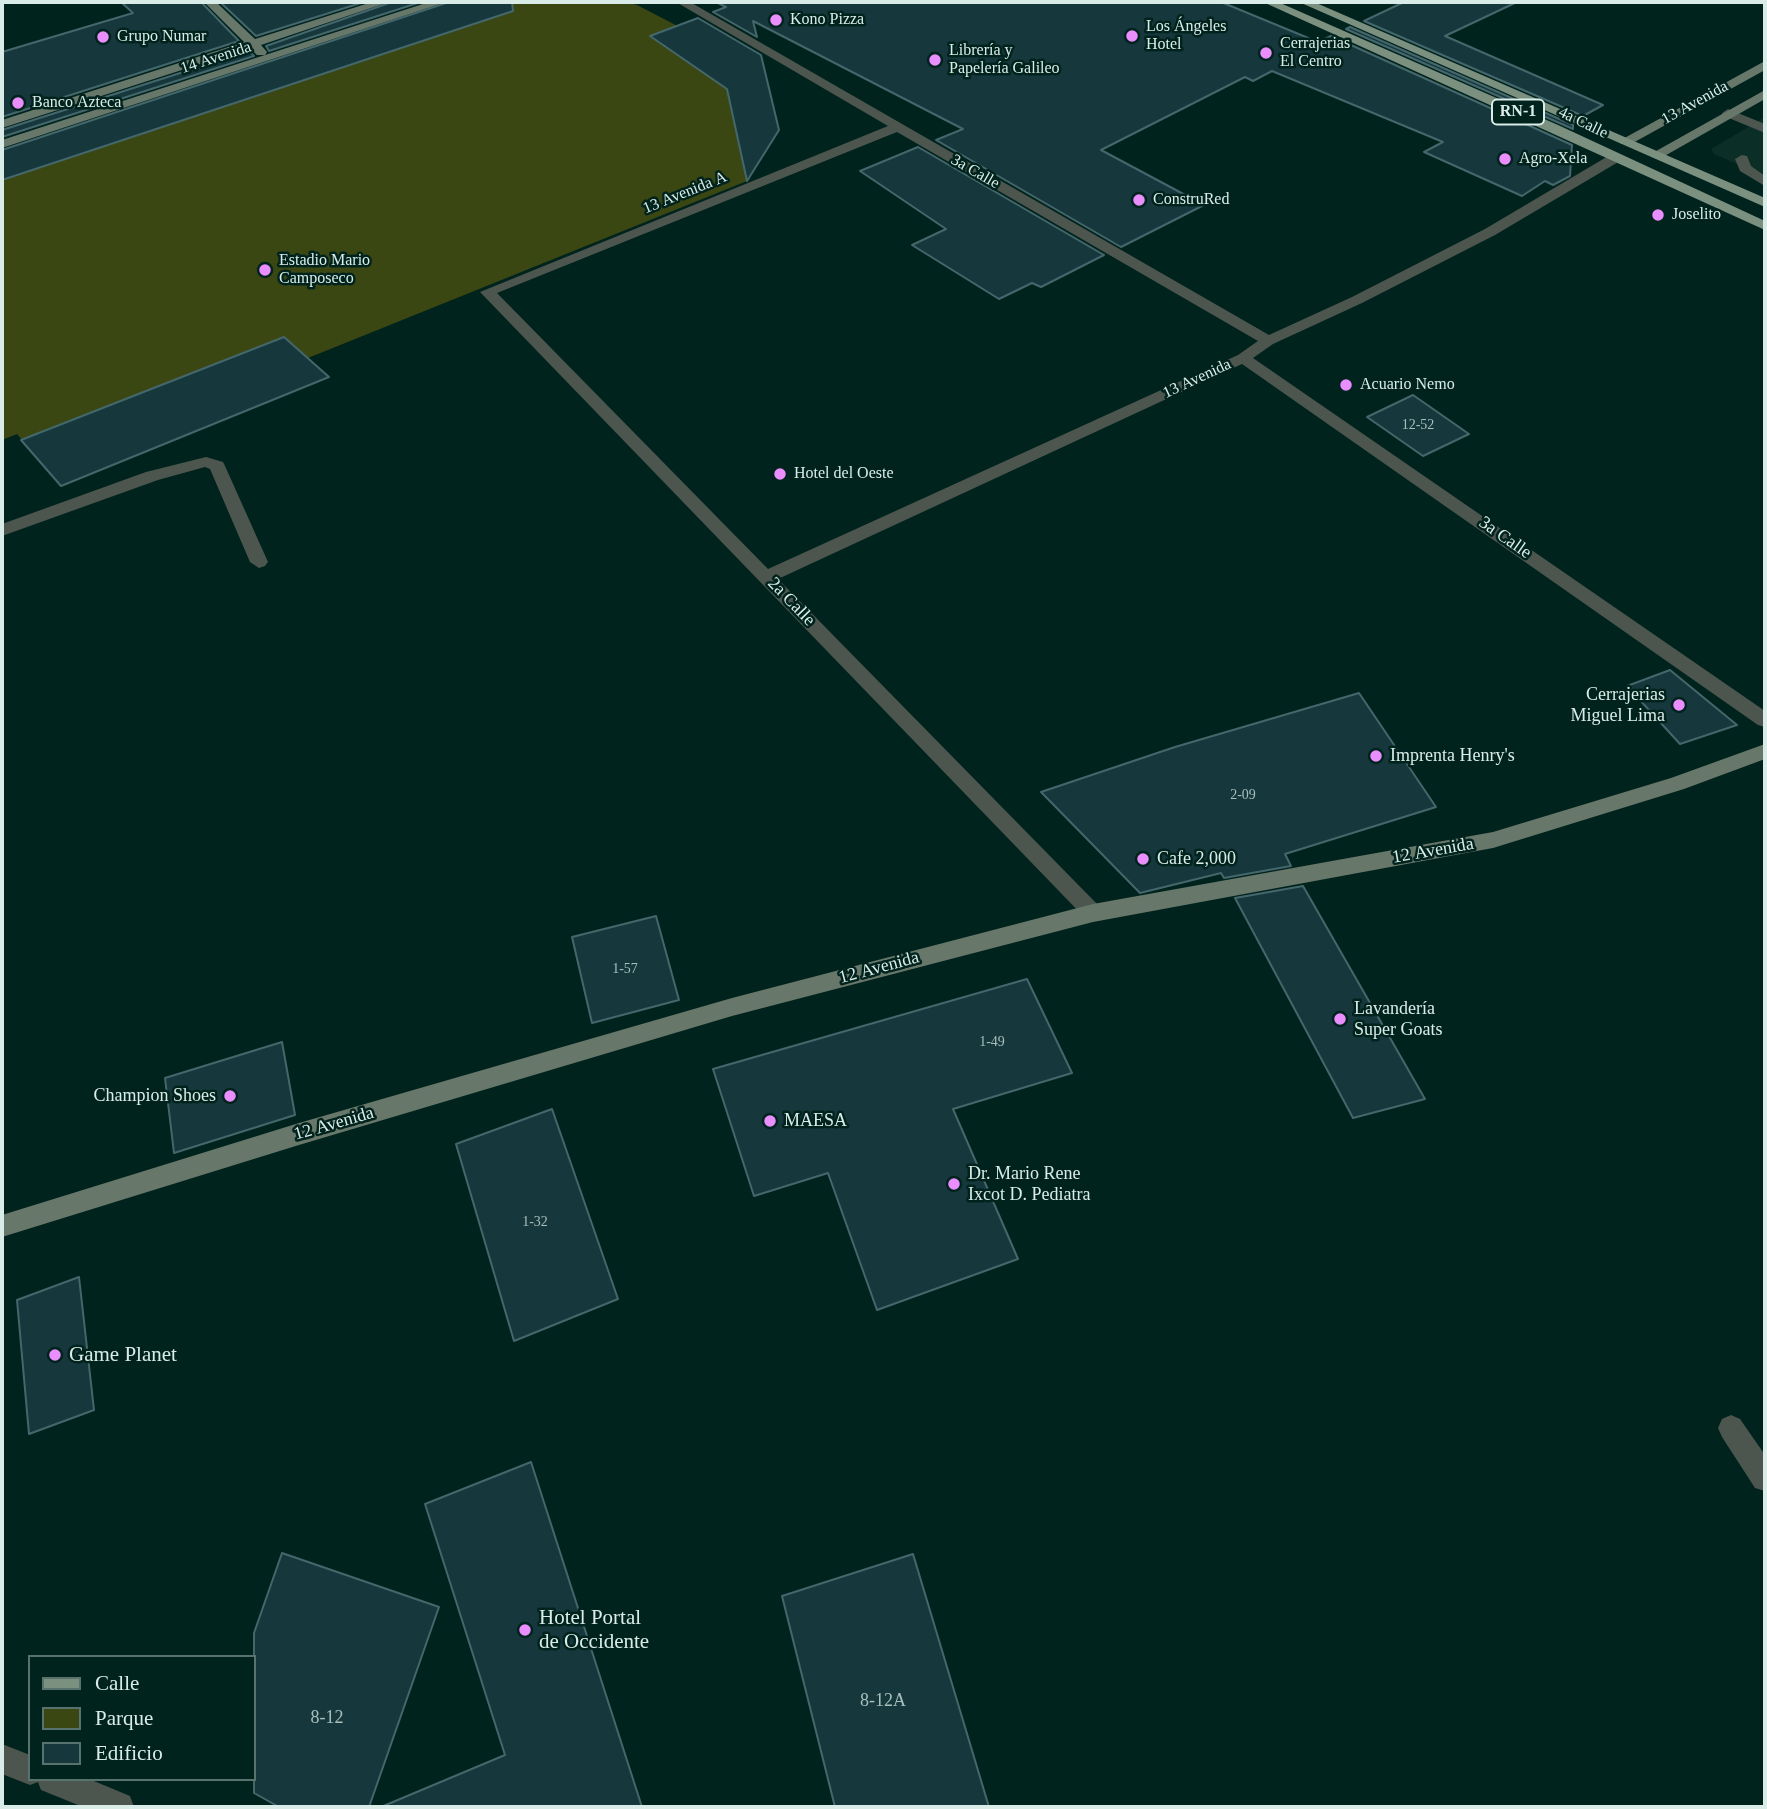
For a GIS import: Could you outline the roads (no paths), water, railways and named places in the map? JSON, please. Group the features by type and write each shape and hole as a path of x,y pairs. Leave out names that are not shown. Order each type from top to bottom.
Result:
{"main road":[{"name":"4a Calle","path":"1269,2 1540,122 1765,226"},
{"name":"4a Calle","path":"1306,2 1765,203"}],"street":[{"path":"210,2 268,58"},
{"name":"14 Avenida","path":"2,124 383,2"},
{"name":"14 Avenida","path":"2,144 440,2"},
{"name":"3a Calle","path":"682,2 1268,341"},
{"name":"13 Avenida","path":"1626,141 1765,65"},
{"name":"13 Avenida","path":"1656,155 1765,94"},
{"path":"1728,113 1765,129"},
{"name":"13 Avenida A","path":"486,292 897,127"},
{"name":"13 Avenida","path":"767,577 1242,358 1268,341 1357,300 1490,232 1615,158"},
{"path":"1742,159 1745,168 1765,182"},
{"name":"2a Calle","path":"486,292 1093,913"},
{"name":"3a Calle","path":"1242,358 1765,720"},
{"path":"2,530 152,476 206,462 217,466 259,562"},
{"name":"12 Avenida","path":"2,1226 299,1134 732,1007 1093,913 1493,840 1677,784 1765,751"},
{"path":"1731,1428 1765,1478"},
{"path":"2,1759 28,1769"},
{"path":"57,1781 119,1807"}],"place":[{"name":"Kono Pizza","path":"776,20"},
{"name":"Los Ángeles Hotel","path":"1132,36"},
{"name":"Grupo Numar","path":"103,37"},
{"name":"Cerrajerias El Centro","path":"1266,53"},
{"name":"Librería y Papelería Galileo","path":"935,60"},
{"name":"Banco Azteca","path":"18,103"},
{"name":"Agro-Xela","path":"1505,159"},
{"name":"ConstruRed","path":"1139,200"},
{"name":"Joselito","path":"1658,215"},
{"name":"Estadio Mario Camposeco","path":"265,270"},
{"name":"Acuario Nemo","path":"1346,385"},
{"name":"Hotel del Oeste","path":"780,474"},
{"name":"Cerrajerias Miguel Lima","path":"1679,705"},
{"name":"Imprenta Henry's","path":"1376,756"},
{"name":"Cafe 2,000","path":"1143,859"},
{"name":"Lavandería Super Goats","path":"1340,1019"},
{"name":"Champion Shoes","path":"230,1096"},
{"name":"MAESA","path":"770,1121"},
{"name":"Dr. Mario Rene Ixcot D. Pediatra","path":"954,1184"},
{"name":"Game Planet","path":"55,1355"},
{"name":"Hotel Portal de Occidente","path":"525,1630"}]}
